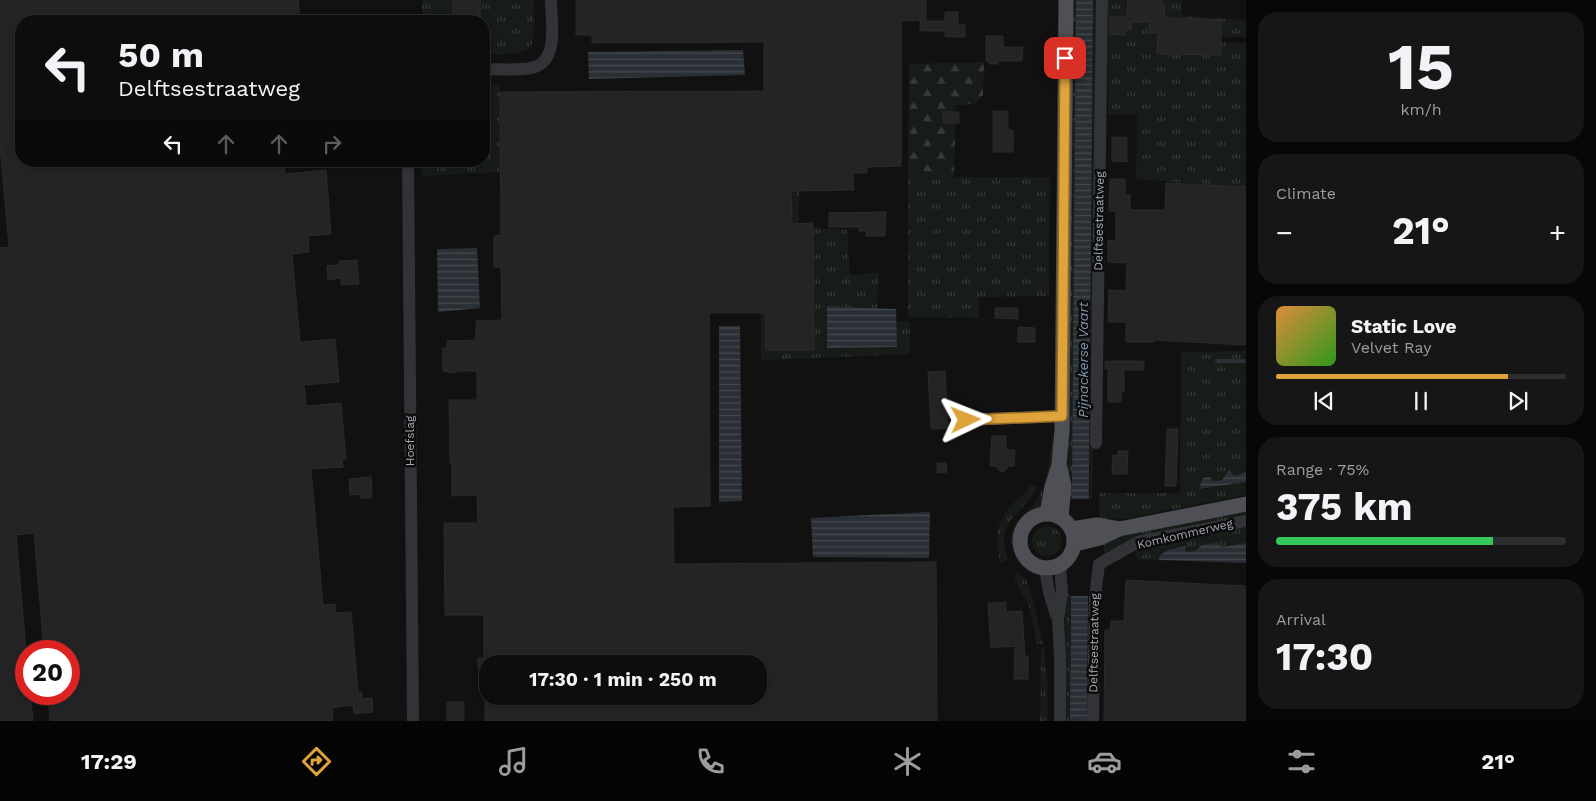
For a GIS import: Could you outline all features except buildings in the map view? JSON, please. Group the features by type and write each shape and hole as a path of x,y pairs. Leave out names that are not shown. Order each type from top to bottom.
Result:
{"main road":[{"path":"1062,521 1033,518 1023,528 1020,542 1021,550 1033,565 1058,564 1074,544 1062,521 1052,487 1059,465 1062,416 1066,0"},
{"name":"Komkommerweg","path":"1062,521 1100,538 1119,529 1246,504"},
{"name":"Komkommerweg","path":"1074,544 1092,533"}],"street":[{"path":"490,69 531,68 541,64 548,57 552,47 551,0"},
{"name":"Delftsestraatweg","path":"1096,443 1102,0"},
{"name":"Hoefslag","path":"408,167 413,721"},
{"path":"966,420 1062,416"},
{"name":"Komkommerweg","path":"1099,564 1138,542 1246,520"},
{"path":"1058,564 1049,592 1058,620 1060,721"},
{"name":"Delftsestraatweg","path":"1093,721 1094,597 1099,564"}],"green space":[{"path":"422,0 534,0 533,41 530,47 524,51 490,55 490,15 422,15"},
{"path":"1072,0 1076,0 1072,499 1067,498"},
{"path":"1093,0 1097,0 1093,456 1092,499 1090,499"},
{"path":"1108,0 1182,0 1182,16 1246,20 1246,37 1180,36 1180,41 1246,43 1246,188 1136,179 1137,115 1108,114"},
{"path":"984,62 983,95 975,104 956,105 954,177 908,177 909,64"},
{"path":"490,85 500,85 500,172 422,176 422,167 490,167"},
{"path":"758,164 800,164 798,227 847,230 850,275 879,273 877,308 827,306 896,347 896,322 910,321 910,354 761,360"},
{"path":"908,177 1050,177 1049,296 979,297 979,318 908,317"},
{"path":"1246,351 1246,472 1234,476 1227,471 1220,480 1213,481 1211,478 1201,490 1246,482 1246,495 1128,518 1100,521 1099,493 1180,493 1181,352"},
{"path":"1053,433 1054,450 1044,504 1022,523 1015,543 1011,543 1013,528 1034,504 1042,491 1047,476"},
{"path":"1038,485 1033,495 1008,526 1004,535 1004,546 1008,559 1001,564 997,539 1003,517 1030,486"},
{"path":"1246,509 1246,517 1104,553 1104,541 1145,529"},
{"path":"1047,526 1053,527 1061,535 1061,547 1053,555 1047,556 1041,555 1033,547 1032,541 1033,535 1041,527"},
{"path":"1246,526 1246,543 1222,547 1200,546 1195,551 1185,552 1185,546 1168,550 1160,556 1159,560 1137,559 1135,549"},
{"path":"1016,572 1026,580 1030,588 1043,644 1037,644 1029,605 1015,581"},
{"path":"1091,575 1087,721 1089,596 1070,616 1070,721 1066,721 1065,594 1070,594"},
{"path":"1044,647 1048,721 1040,721 1041,648"}],"water":[{"name":"Pijnackerse Vaart","path":"1076,0 1093,0 1087,721 1070,721"},
{"path":"743,50 745,75 589,79 588,52"},
{"path":"477,248 480,308 438,312 437,249"},
{"path":"827,306 896,309 897,347 827,348"},
{"path":"719,326 740,326 742,501 719,502"},
{"path":"1229,470 1234,476 1246,472 1246,482 1199,489 1203,478 1210,477 1213,481 1222,480"},
{"path":"930,512 929,558 813,557 811,518"},
{"path":"1217,543 1222,547 1246,543 1246,563 1159,560 1160,555 1168,550 1186,546 1185,552 1195,551 1202,545"}],"pier":[{"path":"1069,499 1092,499 1091,596 1069,596"}],"waterway":[{"path":"1217,361 1246,361"}],"route":[{"path":"966,420 1062,416 1065,58"}]}
